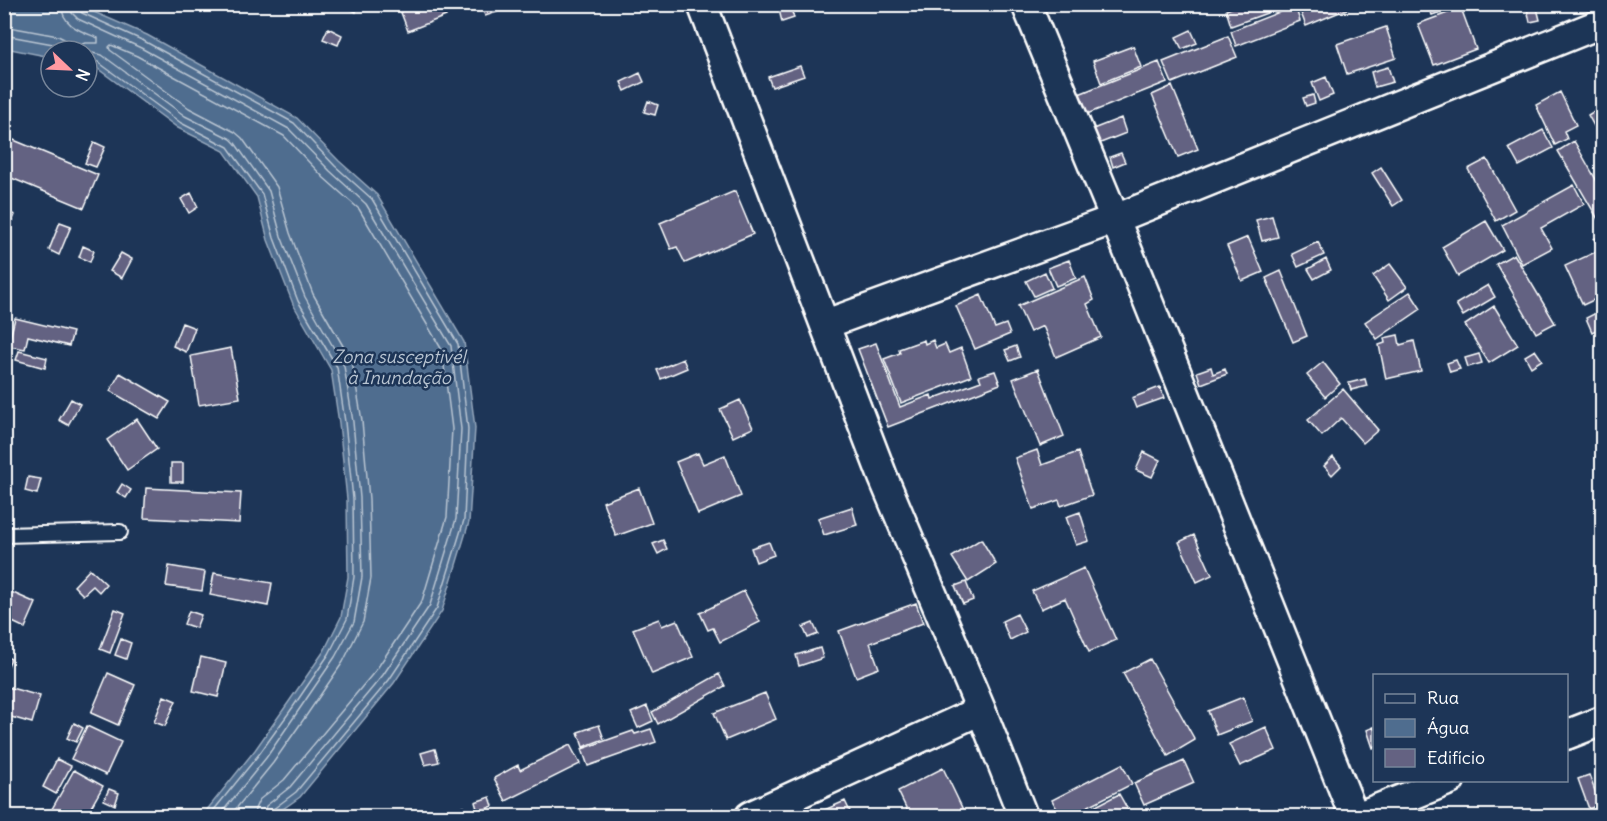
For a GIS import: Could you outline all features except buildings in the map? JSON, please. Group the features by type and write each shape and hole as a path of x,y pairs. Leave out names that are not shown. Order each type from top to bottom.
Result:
{"street":[{"path":"702,4 883,477 1023,816"},
{"path":"1026,4 1357,816 1445,782"},
{"path":"826,324 1115,219 1602,23"},
{"path":"750,816 981,710"},
{"path":"1568,734 1602,721"}],"lane":[{"path":"4,534 120,532"}],"water":[{"name":"Zona susceptivél à Inundação","path":"4,5 78,5 147,35 297,118 339,161 377,195 464,342 475,428 469,522 442,611 394,683 300,797 273,816 202,816 255,750 288,703 324,651 341,617 348,577 347,499 331,370 293,304 268,240 257,197 224,151 178,128 99,70 99,39 39,39 39,55 5,48"}]}
